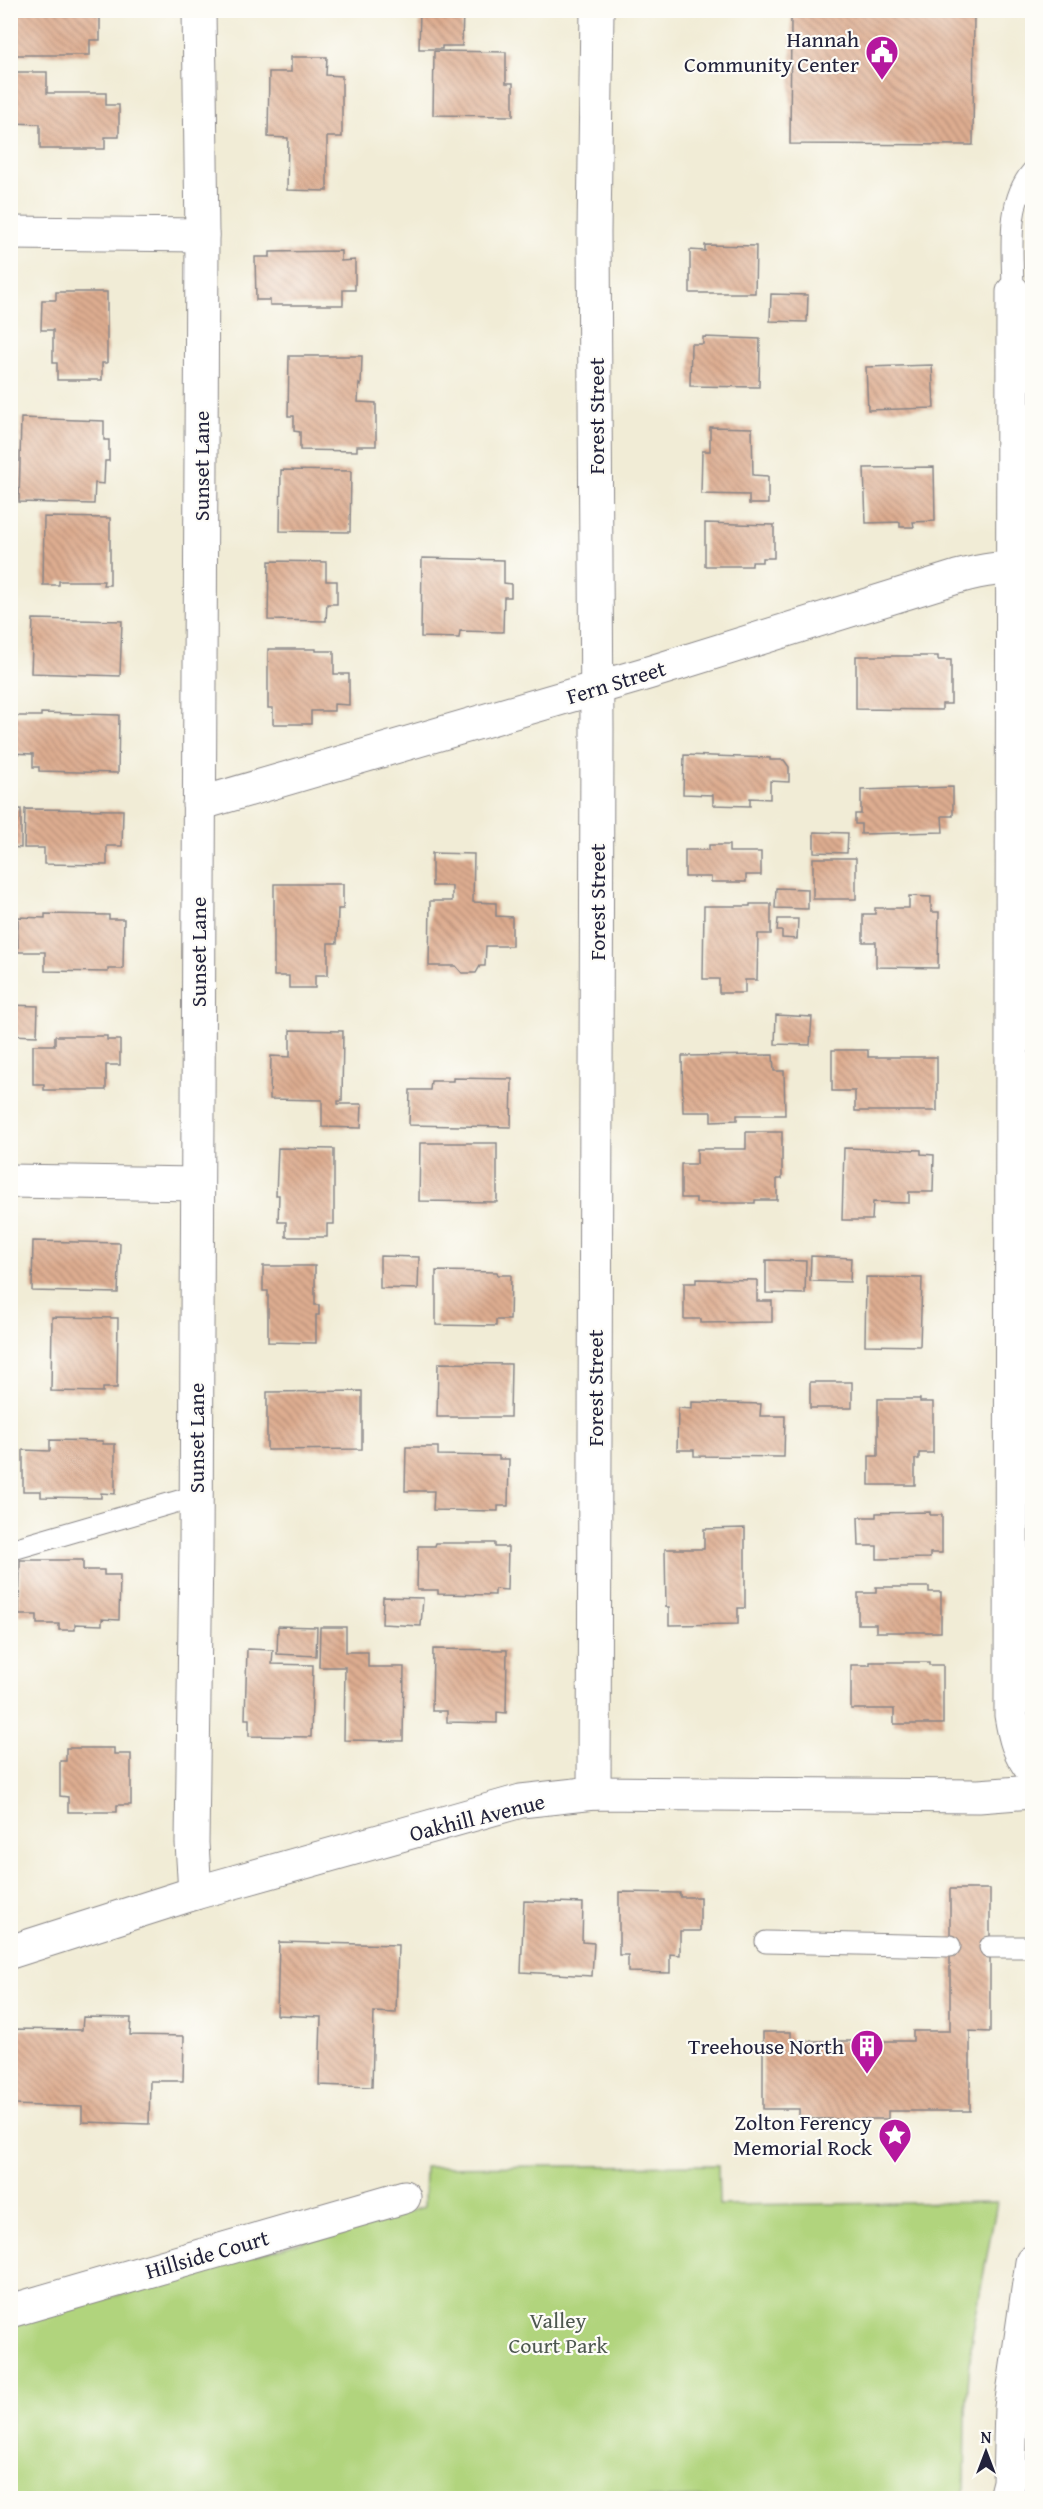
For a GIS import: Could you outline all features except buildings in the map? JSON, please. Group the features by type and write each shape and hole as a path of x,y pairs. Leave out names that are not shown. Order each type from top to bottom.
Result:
{"street":[{"name":"Sunset Lane","path":"195,1893 192,1843 196,1496 202,235 199,10"},
{"name":"Forest Street","path":"594,1792 597,688 594,232 597,10"},
{"path":"10,233 202,235"},
{"path":"1013,292 1022,569 1011,1715 1020,1754 1032,1770"},
{"name":"Fern Street","path":"199,804 597,688 985,569 1022,569"},
{"path":"10,1181 197,1184"},
{"name":"Oakhill Avenue","path":"10,1952 195,1893 521,1801 594,1792 979,1796 1032,1792"},
{"name":"Hillside Court","path":"10,2311 404,2197"},
{"path":"1005,2499 1009,2482 1011,2407 1032,2262"}],"lane":[{"path":"1013,292 1014,218 1018,192 1032,172"},
{"path":"10,1550 196,1496"},
{"path":"766,1942 950,1946"},
{"path":"990,1947 1032,1947"}],"green space":[{"name":"Valley Court Park","path":"718,2165 719,2205 997,2202 972,2336 966,2412 965,2488 961,2496 949,2498 11,2498 11,2326 424,2207 425,2167"}],"place":[{"name":"Hannah Community Center","path":"882,81"},
{"name":"Treehouse North","path":"867,2075"},
{"name":"Zolton Ferency Memorial Rock","path":"895,2164"}]}
